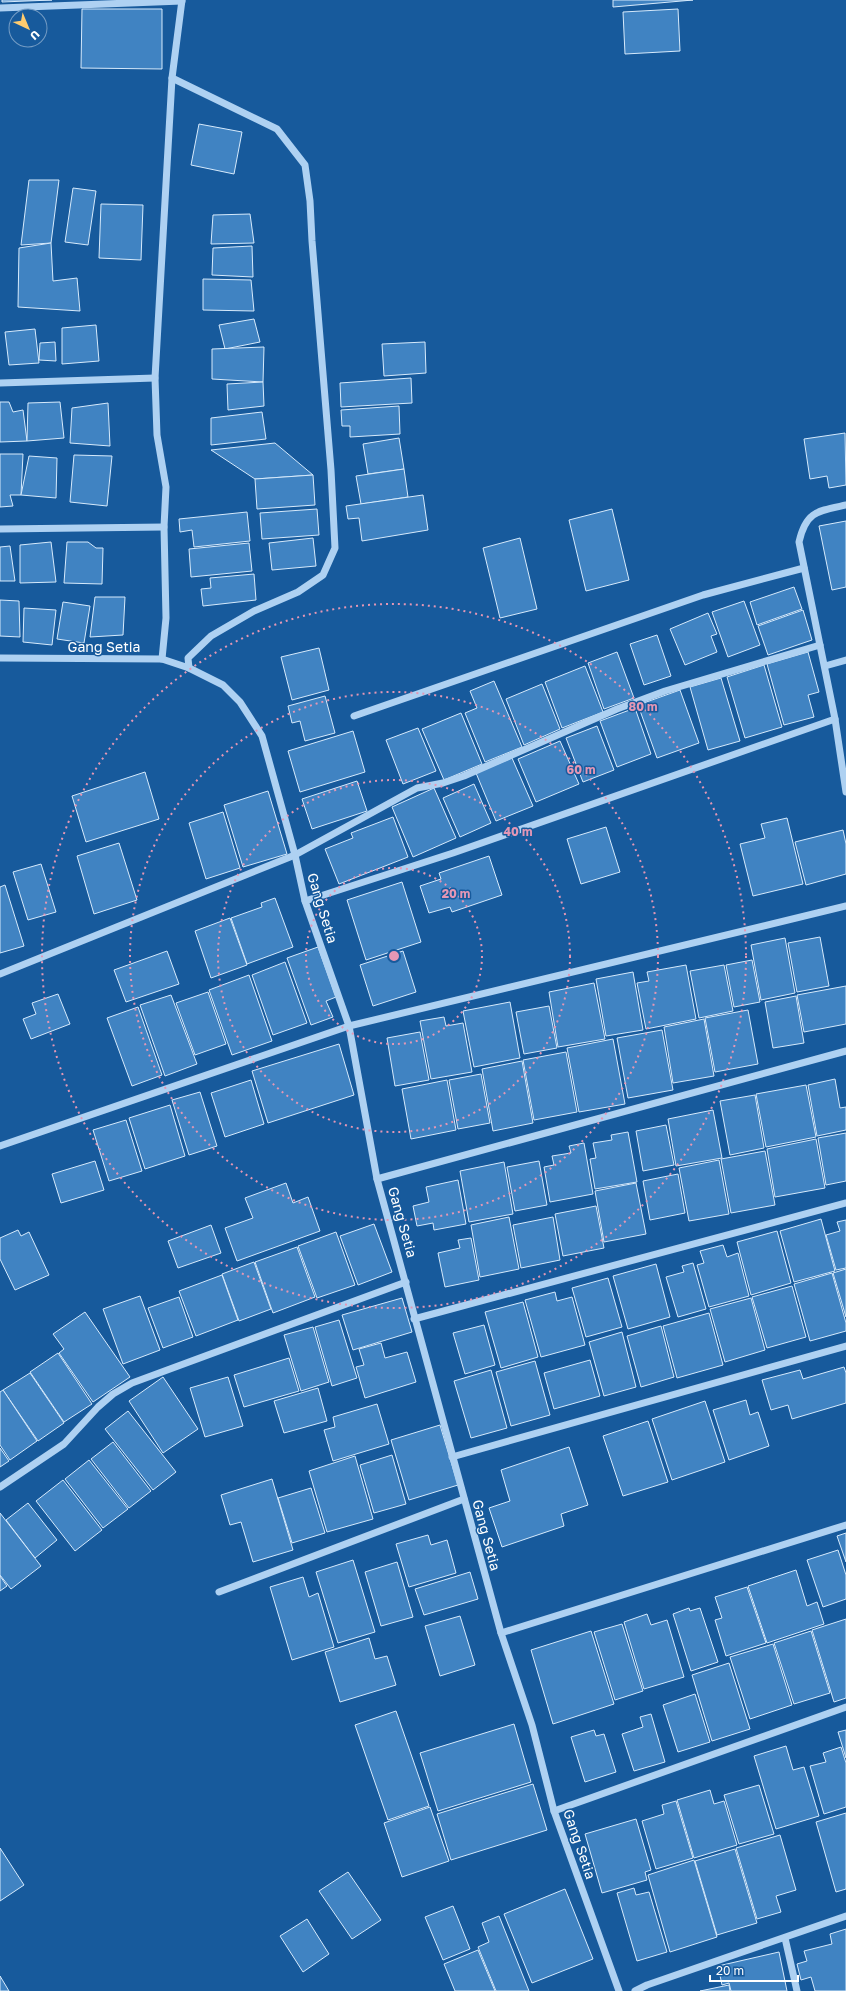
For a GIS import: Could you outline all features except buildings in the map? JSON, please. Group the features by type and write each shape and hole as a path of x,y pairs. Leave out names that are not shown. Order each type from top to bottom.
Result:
{"street":[{"path":"0,8 182,1 172,78 155,378 157,435 166,487 164,527 166,618 162,659"},
{"path":"172,78 277,129 305,165 310,201 331,470 335,548 323,575 298,592 254,611 211,636 188,658 189,668"},
{"path":"0,383 155,378"},
{"path":"846,505 817,512 803,525 799,542 835,719 846,792"},
{"path":"0,529 164,527"},
{"path":"354,716 703,595 804,568"},
{"path":"0,974 295,855 417,788 443,783 464,776 617,709 665,691 820,645"},
{"name":"Gang Setia","path":"0,658 162,659 189,668 223,684 240,702 262,736 295,855 305,901 349,1026 377,1178 406,1282 414,1319 501,1633 532,1725 554,1811 619,1991"},
{"path":"825,666 846,660"},
{"path":"305,901 453,853 835,719"},
{"path":"0,1146 349,1026 846,906"},
{"path":"377,1178 846,1051"},
{"path":"414,1319 846,1203"},
{"path":"0,1487 64,1444 98,1407 113,1394 132,1383 406,1282"},
{"path":"452,1457 846,1346"},
{"path":"219,1592 464,1499"},
{"path":"501,1633 846,1525"},
{"path":"554,1811 846,1707"},
{"path":"635,1991 648,1988 846,1916"},
{"path":"785,1938 797,1991"}]}
